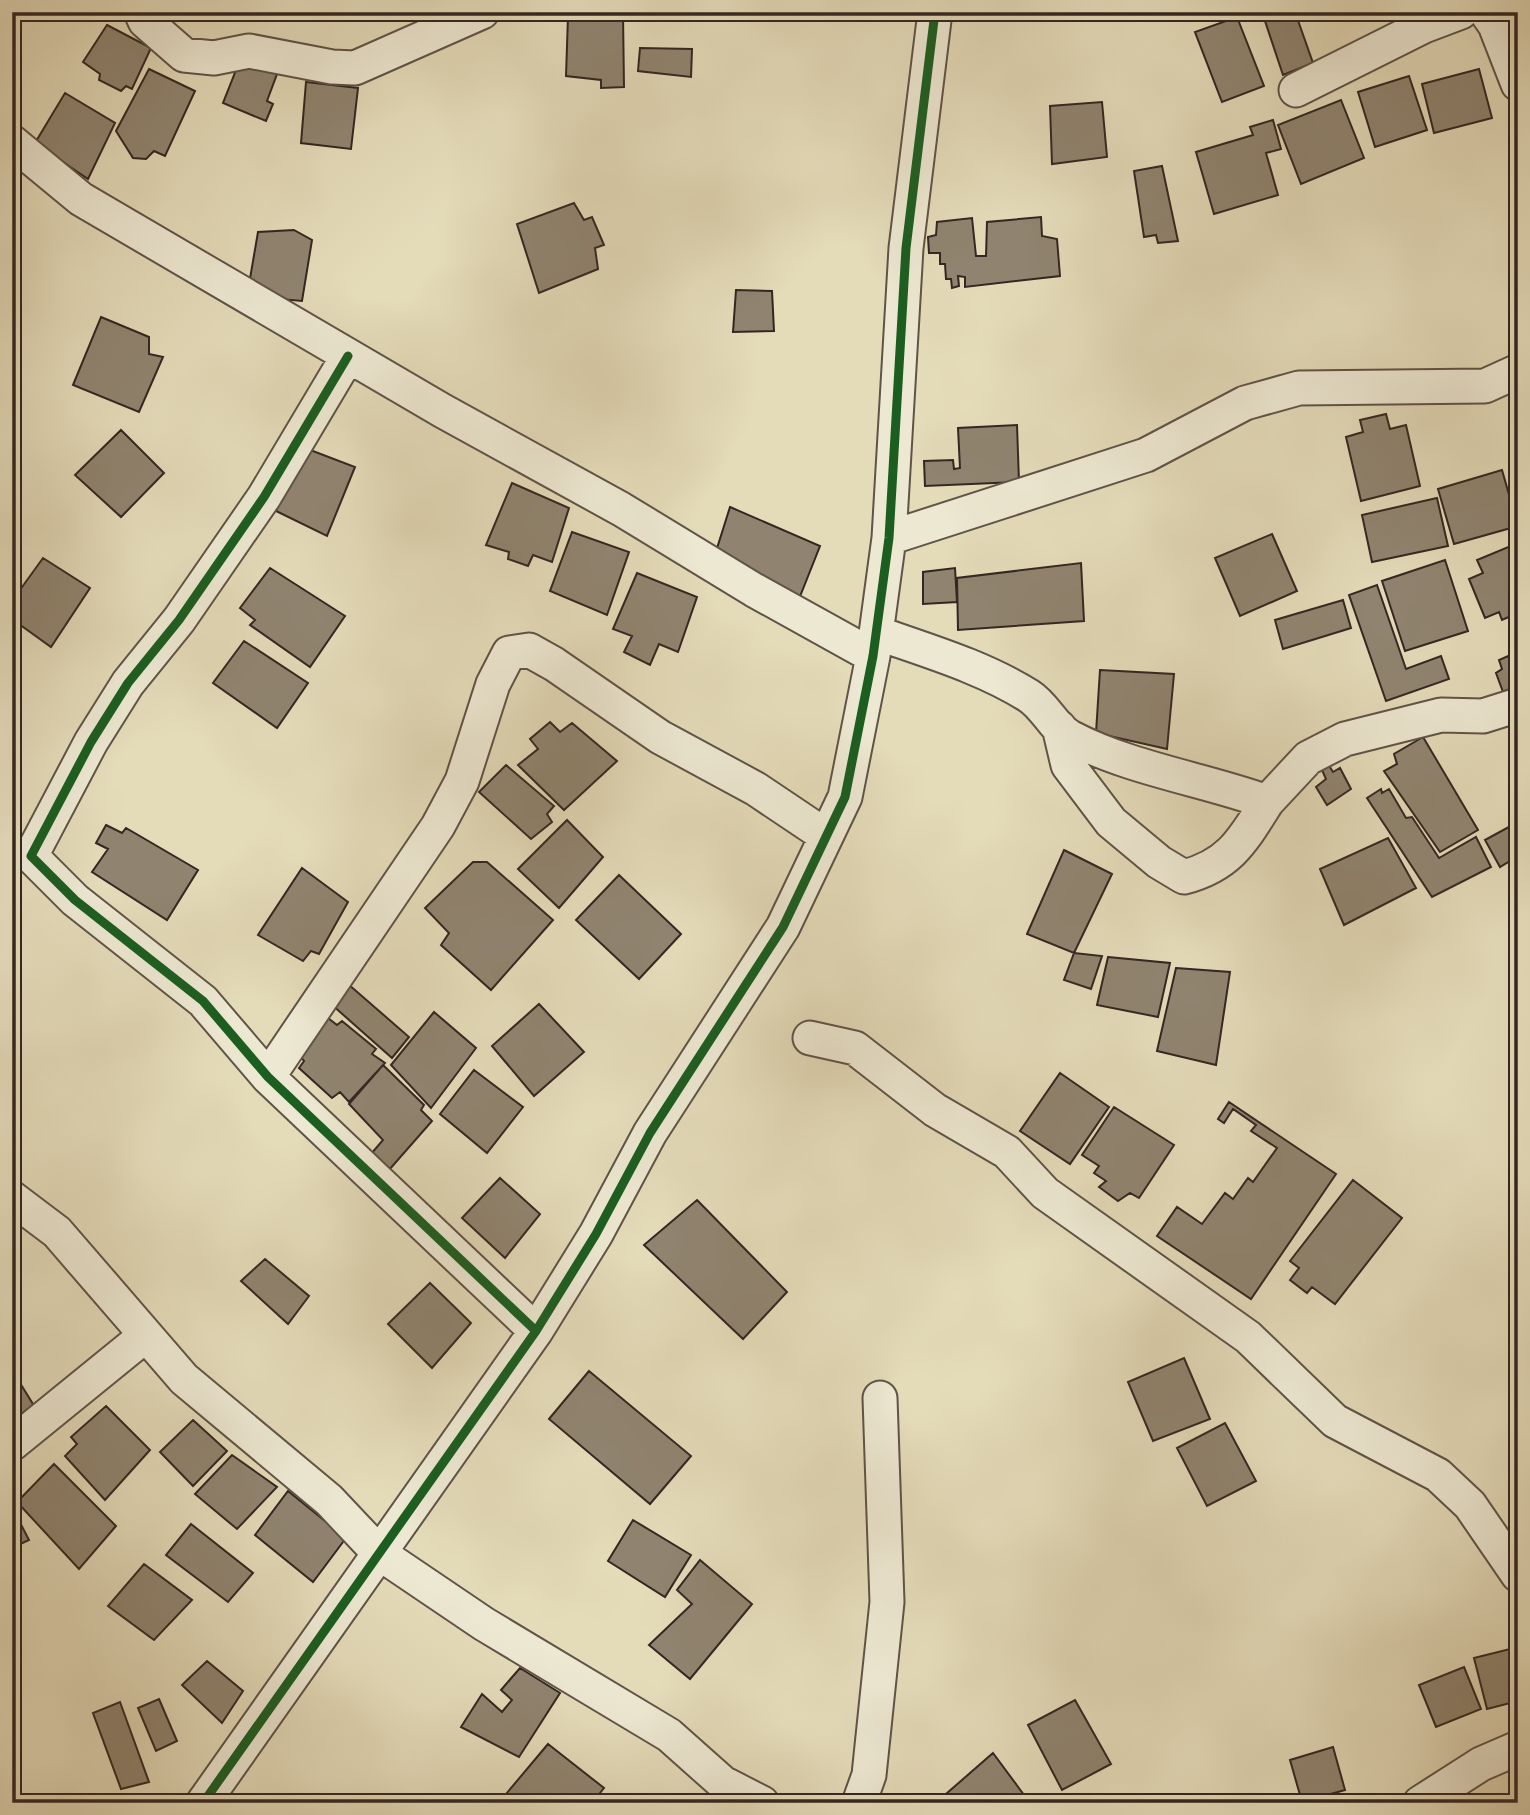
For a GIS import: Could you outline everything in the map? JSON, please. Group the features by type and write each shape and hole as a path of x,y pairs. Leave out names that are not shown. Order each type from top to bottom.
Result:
{"street":[{"path":"141,12 145,21 184,55 214,58 249,51 332,67 355,68 480,13"},
{"path":"203,1803 537,1331 596,1234 650,1133 783,927 845,797 875,645 889,538 906,248 936,12"},
{"path":"1296,90 1424,26 1461,12"},
{"path":"1486,12 1495,25 1518,84"},
{"path":"12,142 81,199 348,356 875,645 958,661 1031,697 1068,736 1137,763 1222,786 1268,802"},
{"path":"348,356 264,497 179,620 128,683 22,847 75,900 203,1001 268,1077 537,1331"},
{"path":"889,538 1146,454 1245,403 1299,388 1485,386 1518,372"},
{"path":"268,1077 438,826 462,780 493,684 509,653 529,650 554,664 660,737 756,789 826,836"},
{"path":"1059,727 1068,765 1111,822 1159,862 1184,877 1209,870 1239,846 1268,802 1308,758 1345,739 1441,715 1483,716 1518,705"},
{"path":"810,1038 856,1048 935,1110 1007,1152 1045,1193 1248,1336 1335,1421 1437,1475 1470,1505 1518,1575"},
{"path":"12,1198 57,1232 184,1379 329,1500 379,1553 484,1624 669,1735 723,1783 762,1803"},
{"path":"12,1444 146,1335"},
{"path":"859,1803 869,1775 887,1602 880,1398"},
{"path":"1420,1803 1480,1763 1518,1748"}],"building":[{"path":"1277,12 1295,12 1313,63 1283,75 1264,18"},
{"path":"623,14 624,87 601,88 601,80 566,76 568,16"},
{"path":"1237,17 1264,86 1222,102 1195,32"},
{"path":"107,25 151,48 132,89 126,86 121,91 99,80 100,74 83,62"},
{"path":"640,48 692,49 691,77 638,71"},
{"path":"240,60 277,74 267,101 273,104 266,121 223,103"},
{"path":"149,69 195,91 165,156 154,151 146,159 133,158 116,131"},
{"path":"1479,69 1492,118 1434,133 1422,84"},
{"path":"1409,76 1427,130 1375,147 1358,92"},
{"path":"306,82 358,88 351,149 301,143"},
{"path":"65,93 115,123 88,179 35,143"},
{"path":"1341,100 1364,158 1301,184 1278,125"},
{"path":"1102,102 1107,157 1052,164 1050,106"},
{"path":"1273,120 1281,149 1266,153 1278,195 1214,214 1196,152 1253,135 1250,127"},
{"path":"1162,166 1178,241 1158,243 1156,235 1144,237 1134,171"},
{"path":"574,203 584,220 592,217 604,245 595,248 598,269 539,293 517,224"},
{"path":"1041,217 1042,236 1057,239 1060,276 965,287 965,277 958,276 959,286 952,288 951,279 946,279 945,264 940,264 940,253 929,253 928,237 936,235 937,222 972,218 976,256 986,256 987,222"},
{"path":"294,230 312,240 302,301 247,296 258,232"},
{"path":"736,290 772,291 774,331 733,332"},
{"path":"101,317 149,337 149,354 163,357 139,412 73,385"},
{"path":"1386,414 1390,429 1406,425 1420,486 1361,501 1346,437 1363,432 1360,420"},
{"path":"1017,425 1019,482 925,486 924,461 953,460 954,469 960,468 958,428"},
{"path":"121,430 164,473 121,517 75,475"},
{"path":"305,448 355,467 327,536 276,511"},
{"path":"1502,470 1518,526 1454,544 1438,489"},
{"path":"512,483 569,508 552,562 533,555 528,566 508,559 509,552 486,545"},
{"path":"1437,498 1448,546 1372,562 1362,515"},
{"path":"730,507 820,546 799,599 713,561"},
{"path":"572,532 629,552 607,615 550,591"},
{"path":"1272,534 1297,591 1240,616 1215,558"},
{"path":"1518,543 1518,613 1502,620 1499,612 1485,618 1469,579 1483,573 1477,560"},
{"path":"43,558 90,588 51,647 12,619 12,601"},
{"path":"1445,560 1468,631 1405,651 1382,581"},
{"path":"1081,563 1084,621 958,630 957,578"},
{"path":"270,568 345,616 310,667 250,625 255,620 240,608"},
{"path":"955,568 957,602 923,604 923,572"},
{"path":"637,573 697,597 678,652 659,644 650,665 624,652 632,636 613,629"},
{"path":"1377,585 1406,669 1441,656 1449,679 1386,701 1349,595"},
{"path":"1343,600 1351,628 1283,649 1275,620"},
{"path":"244,641 308,683 277,728 213,683"},
{"path":"1508,656 1513,668 1518,666 1518,693 1512,695 1510,689 1503,692 1496,673 1502,669 1499,660"},
{"path":"1100,670 1174,674 1167,749 1096,733"},
{"path":"550,722 560,732 572,723 617,761 564,810 518,765 538,749 530,739"},
{"path":"1423,737 1478,830 1440,852 1384,771 1397,764 1394,754"},
{"path":"1328,764 1333,772 1340,768 1351,789 1327,805 1316,787 1326,779 1321,768"},
{"path":"506,765 554,806 547,814 552,822 531,839 479,792"},
{"path":"1381,789 1382,793 1389,789 1406,818 1412,817 1439,858 1476,837 1491,867 1432,897 1367,798"},
{"path":"567,820 603,857 559,908 518,869"},
{"path":"1518,822 1518,856 1500,867 1485,840"},
{"path":"106,825 122,833 126,828 198,870 167,920 92,872 108,849 96,843"},
{"path":"1388,838 1416,888 1344,925 1320,869"},
{"path":"1064,850 1112,874 1074,953 1027,934"},
{"path":"473,862 487,862 553,920 491,990 441,945 449,933 425,908"},
{"path":"302,868 348,902 319,954 311,951 303,961 258,935"},
{"path":"619,875 681,934 639,979 576,920"},
{"path":"1074,953 1102,956 1091,989 1064,980"},
{"path":"1108,957 1170,963 1158,1017 1097,1005"},
{"path":"1176,968 1230,972 1216,1065 1157,1051"},
{"path":"348,984 409,1037 392,1058 331,1004"},
{"path":"539,1004 584,1052 534,1096 492,1046"},
{"path":"434,1012 476,1048 431,1108 391,1065"},
{"path":"328,1018 337,1025 342,1021 376,1049 372,1054 385,1063 349,1102 340,1092 332,1098 299,1068 304,1061 296,1051"},
{"path":"383,1065 424,1105 421,1110 432,1121 389,1170 371,1154 383,1140 349,1104"},
{"path":"474,1070 523,1107 487,1153 440,1114"},
{"path":"1060,1073 1109,1107 1070,1164 1020,1131"},
{"path":"1229,1102 1336,1174 1251,1299 1157,1236 1177,1207 1202,1224 1225,1193 1233,1199 1248,1178 1253,1182 1277,1148 1251,1131 1256,1125 1233,1109 1224,1123 1218,1119"},
{"path":"1114,1107 1174,1145 1139,1198 1130,1193 1118,1201 1099,1187 1106,1181 1094,1173 1099,1166 1082,1155"},
{"path":"500,1178 540,1214 505,1258 462,1218"},
{"path":"1353,1180 1402,1218 1335,1304 1312,1287 1307,1293 1290,1280 1299,1268 1290,1261"},
{"path":"697,1200 787,1292 743,1339 644,1245"},
{"path":"265,1259 309,1296 288,1324 241,1281"},
{"path":"430,1283 471,1323 432,1368 388,1324"},
{"path":"1184,1358 1210,1419 1153,1441 1128,1382"},
{"path":"12,1370 36,1409 12,1424"},
{"path":"589,1371 691,1456 650,1504 549,1419"},
{"path":"106,1406 150,1450 105,1500 65,1456 77,1444 71,1437"},
{"path":"193,1420 227,1451 193,1486 160,1452"},
{"path":"1225,1423 1256,1481 1207,1506 1177,1448"},
{"path":"232,1455 277,1487 237,1529 195,1494"},
{"path":"54,1464 116,1526 79,1569 17,1502"},
{"path":"288,1491 346,1538 313,1582 255,1535"},
{"path":"12,1507 29,1540 12,1548"},
{"path":"633,1520 691,1555 665,1597 608,1561"},
{"path":"191,1524 253,1573 228,1602 166,1555"},
{"path":"700,1560 752,1604 690,1679 649,1645 692,1604 677,1590"},
{"path":"144,1564 192,1600 154,1640 108,1606"},
{"path":"1518,1647 1518,1701 1487,1709 1474,1658"},
{"path":"207,1661 243,1691 222,1723 182,1685"},
{"path":"1464,1667 1481,1709 1436,1727 1419,1685"},
{"path":"520,1668 560,1693 519,1757 461,1727 482,1694 502,1712 512,1700 501,1690"},
{"path":"159,1699 177,1741 156,1751 138,1708"},
{"path":"1075,1700 1111,1764 1062,1790 1028,1725"},
{"path":"120,1702 149,1782 121,1789 93,1713"},
{"path":"548,1744 604,1788 592,1803 517,1803 506,1794"},
{"path":"1333,1747 1345,1790 1302,1802 1290,1760"},
{"path":"993,1753 1030,1803 942,1803 939,1800"}],"cycle path":[{"path":"203,1803 536,1331 596,1234 650,1133 783,927 845,797 873,656 889,538 906,248 935,12"},
{"path":"348,356 264,497 179,620 128,683 91,742 31,856 75,900 203,1001 268,1077 536,1331"}]}
